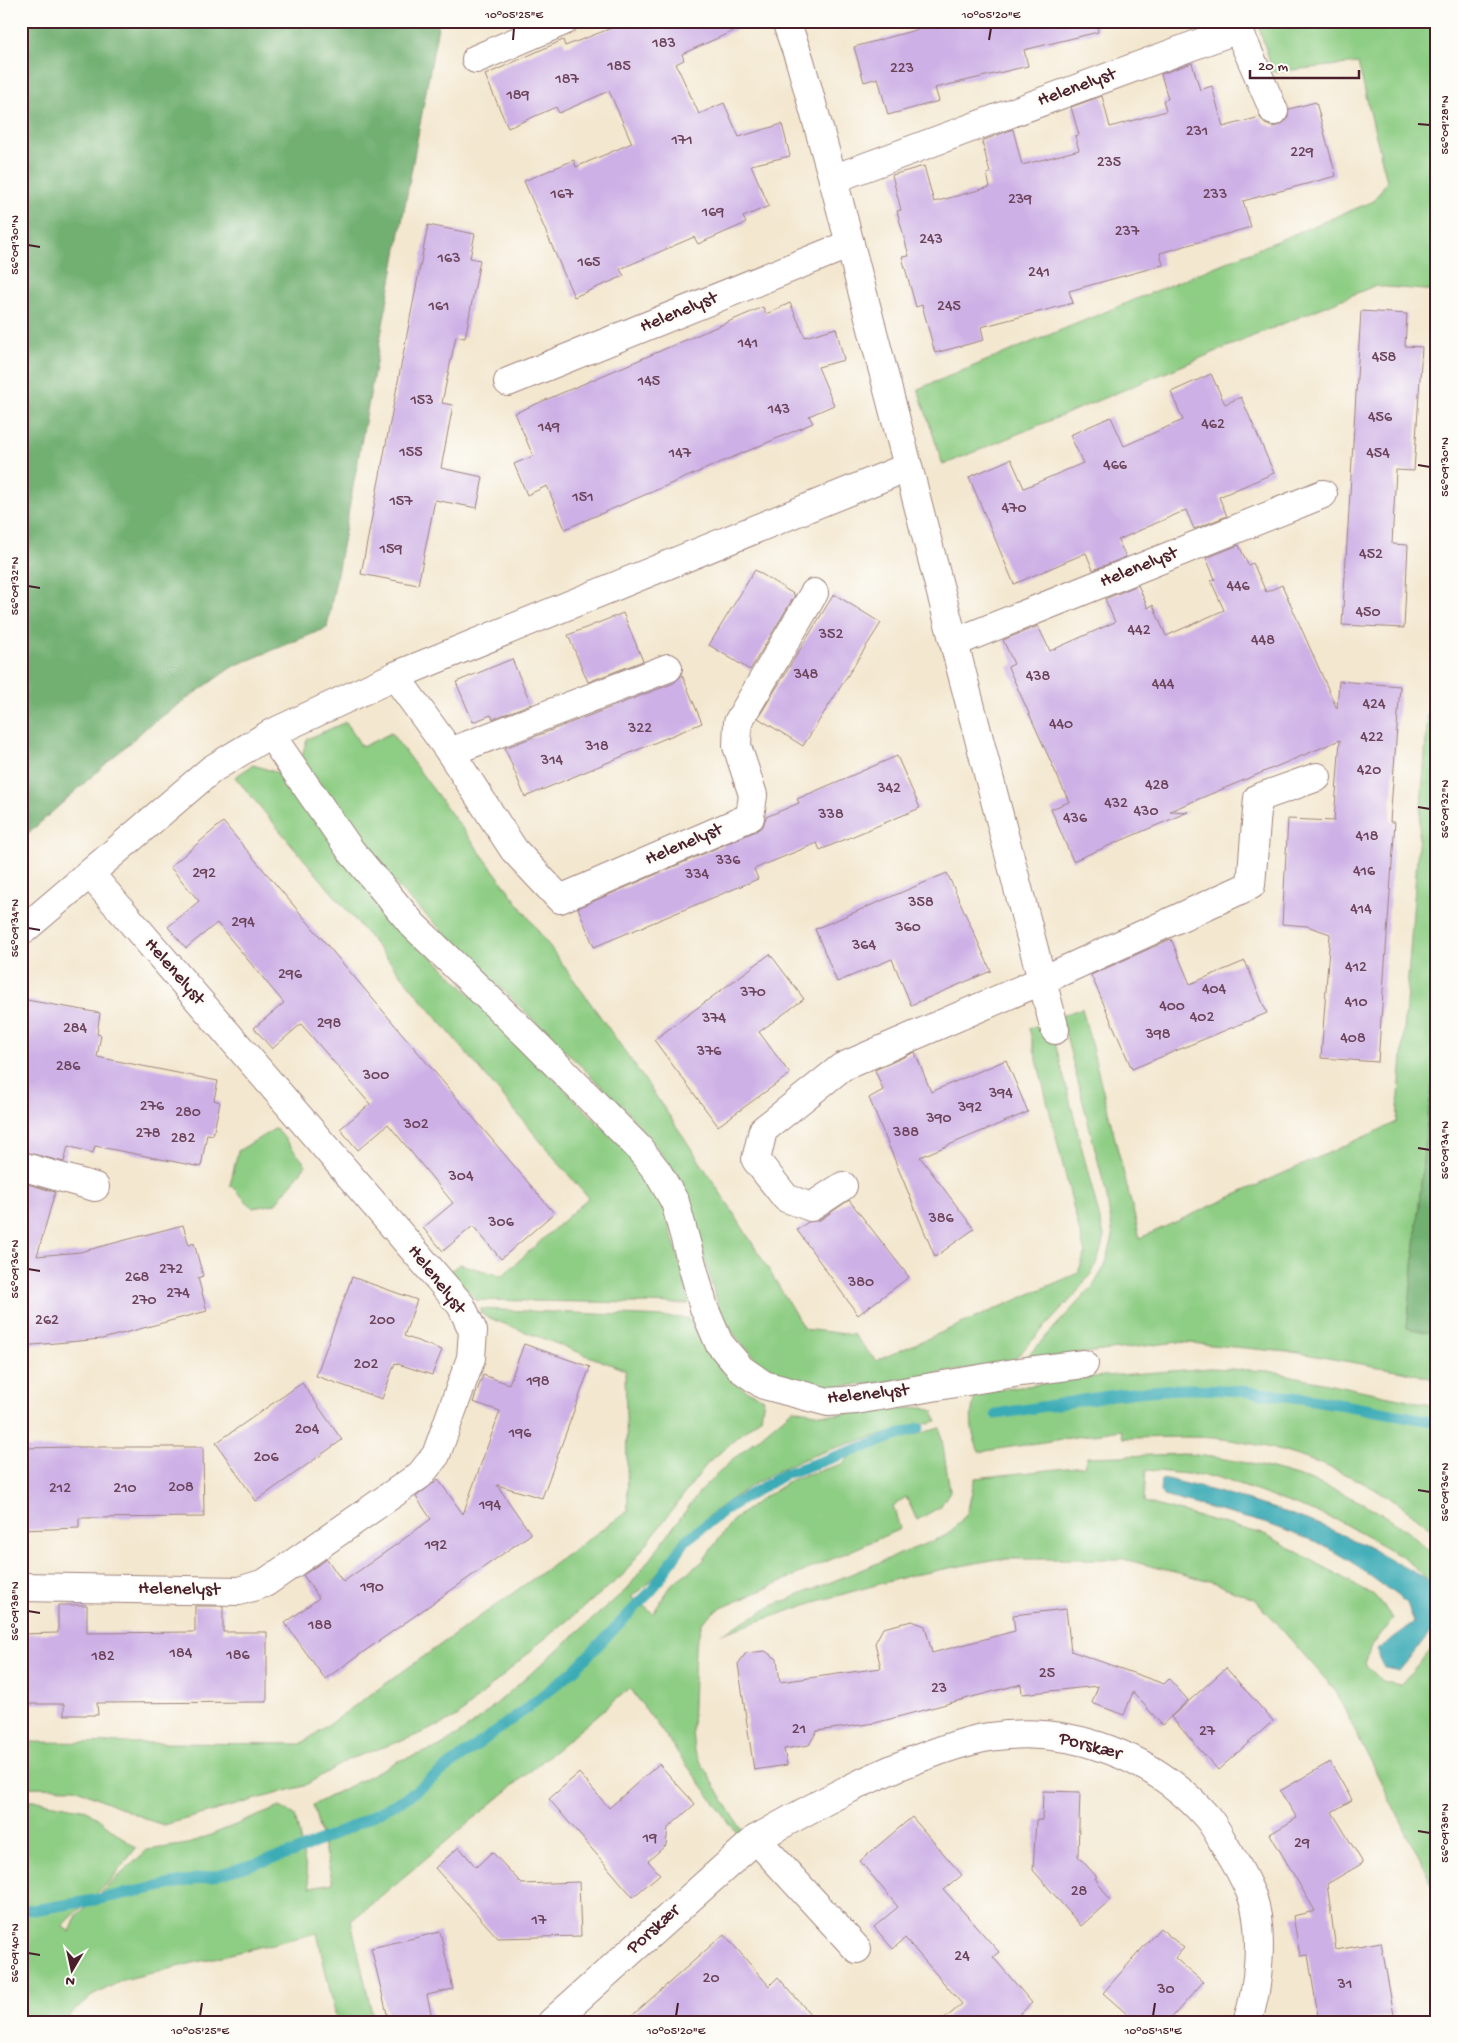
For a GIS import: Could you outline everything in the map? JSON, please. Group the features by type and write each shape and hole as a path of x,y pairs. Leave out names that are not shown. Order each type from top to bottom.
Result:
{"street":[{"path":"476,59 564,21"},
{"path":"786,21 800,61 833,178 908,467 956,642 1055,1030"},
{"name":"Helenelyst","path":"833,178 1238,29 1274,111"},
{"name":"Helenelyst","path":"508,382 850,244"},
{"path":"21,932 91,875 212,769 270,734 395,676 908,467"},
{"name":"Helenelyst","path":"956,642 1323,494"},
{"name":"Helenelyst","path":"395,676 450,752 514,850 560,899 750,817 753,795 737,746 738,722 814,593"},
{"path":"450,752 668,668"},
{"name":"Helenelyst","path":"270,734 351,851 413,925 530,1037 624,1133 657,1171 675,1202 704,1308 720,1343 741,1369 764,1385 828,1402 856,1400 1020,1372 1084,1364"},
{"path":"843,1186 811,1207 786,1198 756,1160 764,1130 842,1067 1043,980 1251,885 1258,798 1317,776"},
{"name":"Helenelyst","path":"21,1587 239,1591 265,1583 420,1476 436,1455 471,1358 473,1331 461,1305 91,875"},
{"path":"21,1166 95,1187"},
{"name":"Porskær","path":"552,2022 756,1839 795,1816 899,1765 990,1737 1037,1734 1085,1741 1132,1758 1174,1785 1208,1818 1252,1897 1259,1934 1255,2002 1247,2022"},
{"path":"756,1839 857,1949"}],"green space":[{"path":"21,21 439,21 327,628 232,667 147,727 21,840"},
{"path":"1257,21 1437,21 1437,291 1374,286 943,465 918,389 1374,201 1387,181 1358,63 1273,72"},
{"path":"1437,597 1437,1055 1427,1122 1407,1328 1437,1334 1437,1380 1402,1371 1299,1353 1179,1342 1024,1360 1093,1286 1105,1266 1113,1237 1106,1192 1061,1016 1082,1008 1140,1238 1397,1122"},
{"path":"346,722 362,747 391,733 500,879 658,1100 709,1175 804,1329 854,1335 876,1361 1078,1273 1085,1254 1029,1028 1050,1022 1104,1236 1093,1271 1073,1297 1012,1362 872,1384 819,1387 788,1379 762,1366 735,1336 719,1308 685,1192 658,1149 625,1109 401,891 301,759 307,739"},
{"path":"253,765 279,773 380,904 627,1152 663,1203 685,1282 689,1304 476,1300 450,1271 460,1264 502,1276 588,1198 235,777"},
{"path":"1437,1055 1437,1334 1407,1328 1427,1122"},
{"path":"276,1128 306,1165 275,1204 253,1208 230,1185 238,1151"},
{"path":"480,1309 688,1318 710,1356 726,1375 749,1392 764,1399 761,1417 707,1464 623,1575 536,1646 456,1718 410,1738 349,1759 304,1786 164,1825 75,1788 21,1787 21,1742 301,1744 628,1511 625,1370 484,1316"},
{"path":"1210,1368 1269,1371 1437,1406 1437,1535 1416,1516 1391,1498 1334,1469 1273,1449 1243,1442 1203,1437 1123,1438 1121,1430 979,1452 976,1444 972,1430 972,1409 976,1393 1092,1377"},
{"path":"924,1407 933,1411 937,1421 864,1439 811,1456 782,1469 744,1491 720,1507 689,1533 650,1582 631,1597 653,1613 673,1583 702,1562 732,1521 762,1498 795,1478 842,1464 856,1451 940,1428 950,1491 940,1507 917,1520 906,1497 893,1506 900,1529 715,1611 702,1623 695,1648 692,1731 694,1751 743,1832 739,1836 630,1688 351,1921 374,2022 337,2022 317,1933 123,1980 92,1996 62,2022 21,2022 21,1801 38,1801 87,1810 136,1848 112,1879 62,1926 70,1932 77,1915 147,1850 188,1844 280,1807 295,1815 310,1887 333,1883 313,1805 398,1761 440,1747 472,1725 628,1588 701,1490 730,1462 793,1409 828,1415"},
{"path":"1187,1454 1254,1465 1322,1485 1354,1499 1384,1516 1412,1536 1437,1559 1437,1590 1405,1558 1337,1520 1217,1477 1146,1470 1144,1502 1267,1535 1374,1595 1393,1618 1370,1649 1365,1664 1382,1681 1400,1685 1437,1642 1437,1929 1434,1887 1334,1689 1256,1600 1210,1581 1123,1559 997,1559 908,1576 815,1602 721,1634 772,1606 947,1535 967,1514 975,1478 1085,1466 1087,1457"}],"water":[{"path":"1168,1479 1229,1495 1316,1523 1372,1549 1420,1575 1429,1583 1435,1594 1437,1613 1433,1630 1399,1671 1385,1668 1376,1650 1414,1623 1407,1603 1350,1561 1319,1543 1268,1524 1164,1496 1160,1492 1161,1480"}],"building":[{"path":"630,21 756,21 682,54 684,60 676,64 699,114 724,103 739,137 782,124 790,156 751,165 769,206 743,217 746,223 698,244 694,237 620,269 624,276 574,297 524,181 574,160 576,167 632,143 609,91 559,113 556,107 508,128 485,75 563,40 565,46"},
{"path":"948,21 1097,21 1098,32 1024,50 1028,66 935,88 939,101 888,115 878,78 864,82 854,47"},
{"path":"1192,63 1200,90 1212,86 1223,127 1260,117 1265,124 1273,127 1287,120 1289,109 1316,102 1336,176 1243,201 1251,227 1160,253 1163,265 1069,291 1073,303 981,327 984,340 935,353 922,305 916,307 902,257 909,256 897,211 901,210 892,175 924,166 934,202 990,187 987,174 990,173 982,141 1013,129 1022,165 1079,150 1075,136 1079,135 1071,107 1102,96 1110,127 1166,111 1163,100 1168,99 1161,74"},
{"path":"428,225 475,234 470,258 480,260 465,338 456,336 442,403 453,405 441,468 483,477 477,508 435,500 418,585 361,574"},
{"path":"790,303 805,337 836,328 844,360 818,367 834,405 809,416 813,423 565,529 547,486 527,495 514,464 533,456 515,413 763,307 766,314"},
{"path":"1361,311 1407,314 1405,346 1422,347 1414,471 1396,470 1392,544 1408,545 1404,628 1342,625"},
{"path":"1211,374 1225,404 1241,397 1274,473 1219,497 1227,516 1194,529 1186,510 1118,540 1126,557 1093,570 1086,553 1014,584 969,477 1011,459 1024,488 1083,463 1070,435 1111,417 1124,446 1183,420 1171,392"},
{"path":"1239,545 1248,565 1253,563 1266,592 1282,585 1337,709 1339,681 1400,686 1390,822 1395,822 1378,1062 1321,1058 1330,934 1307,926 1282,924 1288,819 1334,821 1340,740 1170,811 1188,812 1073,861 1051,809 1069,802 1008,667 1014,664 1003,640 1038,626 1050,651 1115,622 1105,599 1138,585 1148,608 1153,605 1166,636 1224,610 1211,581 1215,579 1206,558"},
{"path":"755,570 795,595 750,670 709,645"},
{"path":"834,594 881,623 803,746 758,718"},
{"path":"623,613 643,661 588,682 568,635"},
{"path":"512,659 531,704 493,719 491,715 473,722 456,682"},
{"path":"682,675 702,723 525,797 505,748 674,683"},
{"path":"897,756 920,808 820,850 817,843 754,869 758,879 594,947 578,908 756,831 763,826 766,817 799,803 797,799"},
{"path":"223,822 554,1213 501,1259 473,1226 443,1251 423,1228 453,1203 388,1124 358,1150 340,1129 370,1104 301,1024 272,1049 254,1028 284,1003 217,923 186,948 168,927 199,901 170,867"},
{"path":"947,873 991,971 911,1005 892,959 837,982 815,929"},
{"path":"1171,939 1190,984 1245,961 1267,1013 1132,1069 1091,975"},
{"path":"770,954 804,999 759,1032 790,1074 718,1126 654,1040"},
{"path":"21,999 100,1013 97,1034 101,1035 97,1057 218,1081 214,1100 220,1102 213,1135 207,1134 201,1167 95,1146 93,1153 68,1146 64,1162 21,1151"},
{"path":"915,1052 931,1092 1006,1060 1028,1112 920,1157 974,1229 935,1257 869,1098 883,1090 875,1070"},
{"path":"21,1182 55,1192 37,1256 80,1252 183,1225 189,1245 194,1243 203,1276 198,1278 207,1311 102,1339 21,1346"},
{"path":"849,1200 909,1277 858,1315 797,1230 808,1222 820,1220"},
{"path":"352,1277 417,1300 404,1336 442,1350 432,1375 395,1363 382,1399 316,1376"},
{"path":"524,1344 590,1367 542,1498 497,1485 531,1534 325,1679 285,1623 319,1598 303,1575 327,1559 343,1582 397,1544 431,1519 416,1497 438,1479 463,1514 500,1411 473,1402 483,1375 509,1384"},
{"path":"302,1383 342,1440 256,1501 216,1443"},
{"path":"203,1447 204,1517 79,1518 79,1528 21,1530 21,1448"},
{"path":"58,1605 87,1605 87,1633 195,1632 195,1606 223,1606 223,1632 267,1632 267,1702 97,1703 98,1715 64,1715 64,1704 21,1704 21,1634 58,1633"},
{"path":"1066,1609 1071,1651 1164,1684 1169,1679 1188,1700 1162,1725 1133,1692 1124,1715 1092,1703 1098,1686 1022,1694 1021,1684 875,1723 817,1731 809,1745 784,1749 787,1765 754,1770 738,1664 746,1653 765,1651 777,1659 780,1682 881,1668 875,1643 883,1628 912,1621 925,1626 932,1653 1015,1631 1013,1615"},
{"path":"1226,1668 1273,1721 1218,1770 1171,1717"},
{"path":"1330,1762 1352,1800 1332,1812 1363,1863 1327,1884 1336,1950 1381,1942 1394,2015 1354,2022 1319,2022 1308,1955 1300,1956 1293,1916 1315,1911 1270,1834 1297,1818 1280,1791"},
{"path":"659,1764 695,1804 668,1828 666,1845 648,1861 660,1874 633,1897 549,1799 579,1773 609,1808"},
{"path":"1043,1791 1080,1792 1078,1856 1097,1877 1095,1878 1110,1900 1081,1926 1033,1870 1036,1820 1042,1820"},
{"path":"912,1817 962,1875 944,1890 999,1952 993,1957 1032,2003 1011,2022 941,2022 962,2004 905,1938 893,1949 874,1927 898,1907 860,1861"},
{"path":"459,1847 476,1867 492,1852 522,1884 579,1882 581,1936 498,1938 435,1868"},
{"path":"1160,1928 1184,1948 1175,1958 1203,1982 1168,2022 1136,2022 1103,1993"},
{"path":"440,1932 453,1989 427,1995 433,2022 389,2022 371,1948"},
{"path":"724,1934 769,1986 778,1977 817,2022 625,2022"}],"waterway":[{"path":"996,1414 1118,1395 1192,1389 1253,1392 1284,1396 1346,1405 1437,1422"},
{"path":"21,1909 34,1910 94,1900 217,1875 295,1852 355,1825 406,1798 523,1711 573,1671 652,1590 686,1540 729,1507 785,1474 919,1428"}]}
